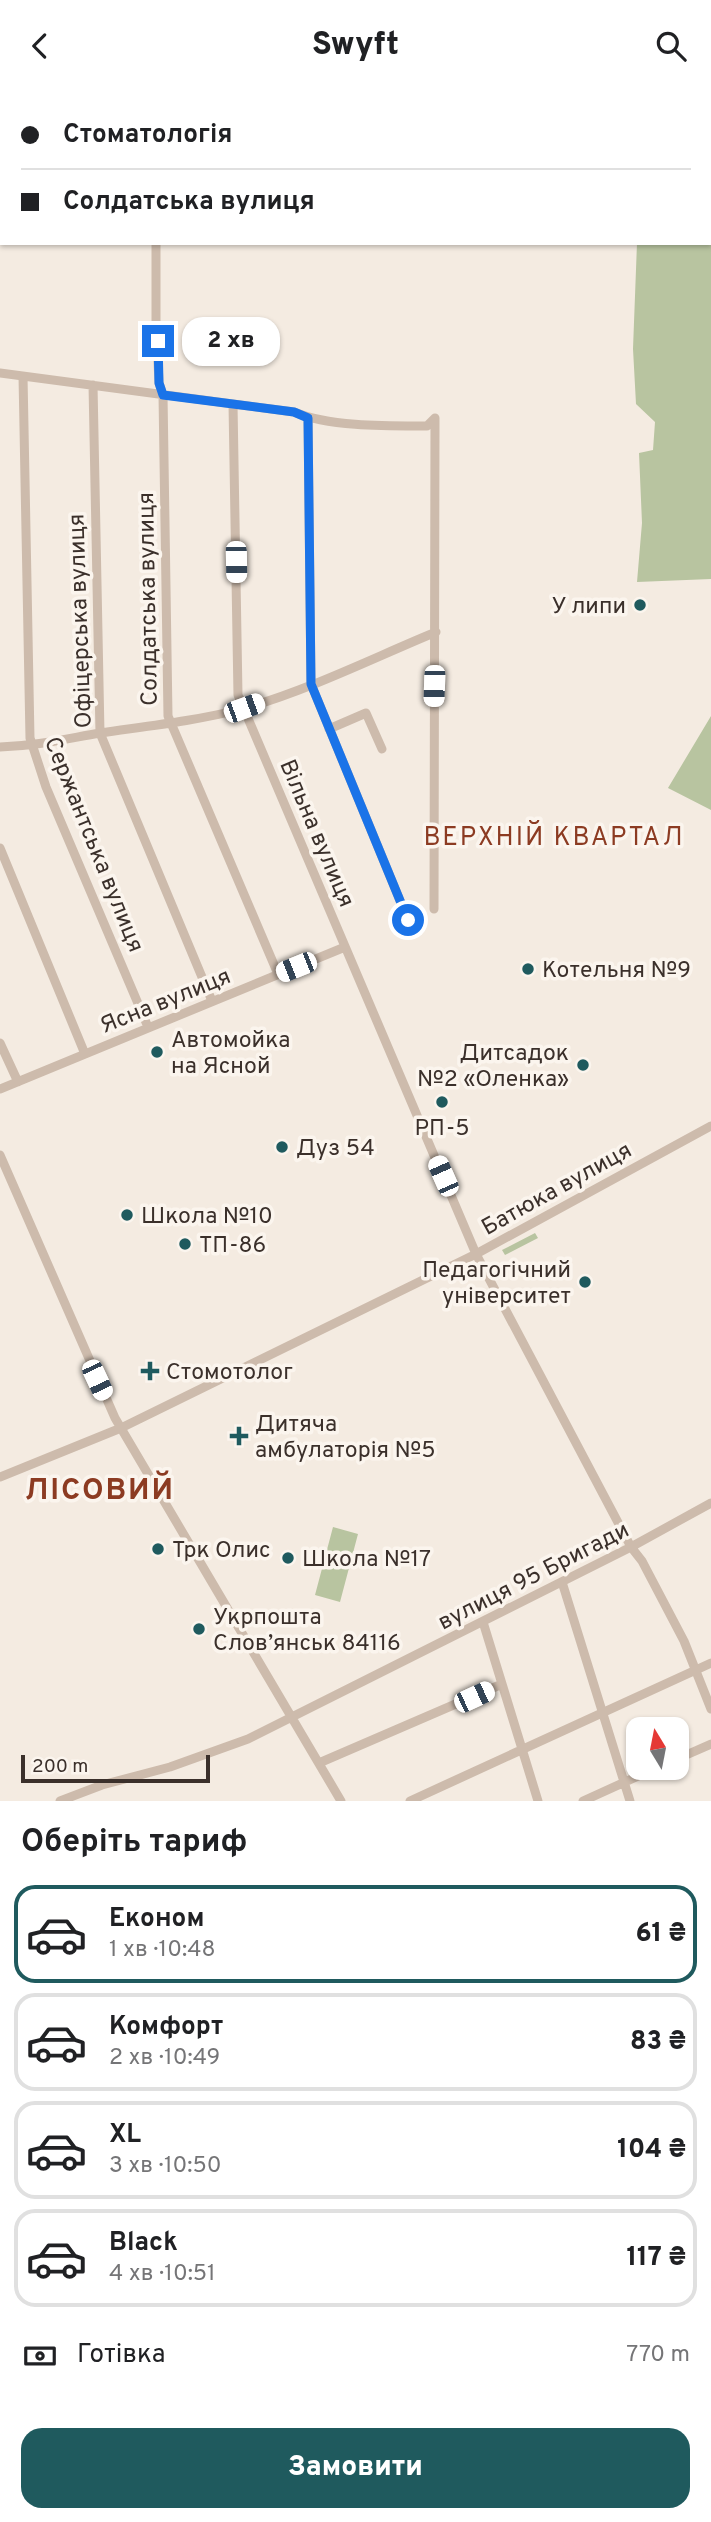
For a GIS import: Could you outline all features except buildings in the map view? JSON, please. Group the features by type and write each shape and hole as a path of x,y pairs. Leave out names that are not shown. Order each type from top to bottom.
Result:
{"street":[{"name":"Солдатська вулиця","path":"156,245 159,383 163,395 168,716 278,974"},
{"path":"0,373 294,412 308,418 384,426 427,426 435,418 434,909"},
{"name":"Сержантська вулиця","path":"23,376 30,738 46,787 148,1027"},
{"name":"Офіцерська вулиця","path":"93,385 100,733 212,1001"},
{"name":"Вільна вулиця","path":"233,404 238,695 476,1254 631,1547 642,1561 684,1641 711,1709"},
{"path":"308,418 311,684 408,920"},
{"path":"0,747 33,746 100,733 172,724 244,708 311,684 436,632"},
{"path":"329,729 366,713 382,749"},
{"path":"0,848 85,1054"},
{"name":"Ясна вулиця","path":"0,1089 345,947"},
{"path":"0,1043 18,1082"},
{"name":"Батюка вулиця","path":"0,1477 121,1428 476,1254 711,1126"},
{"path":"0,1155 97,1380 121,1428 341,1801"},
{"name":"вулиця 95 Бригади","path":"60,1801 102,1785 170,1767 248,1739 294,1718 631,1547 711,1503"},
{"path":"562,1582 630,1801"},
{"path":"483,1622 538,1801"},
{"path":"410,1801 711,1663"},
{"path":"320,1763 502,1684"},
{"path":"690,1753 711,1744"},
{"path":"583,1801 630,1780"}],"green space":[{"path":"637,245 711,245 711,579 637,582 642,523 639,453 653,450 655,422 636,404 633,349"},
{"path":"711,716 711,810 668,788"},
{"path":"535,1233 538,1238 505,1255 502,1250"},
{"path":"333,1527 358,1534 340,1602 315,1595"}],"place":[{"name":"У липи","path":"640,605"},
{"name":"Котельня №9","path":"528,969"},
{"name":"Автомойка на Ясной","path":"157,1052"},
{"name":"Дитсадок №2 «Оленка»","path":"583,1065"},
{"name":"РП-5","path":"442,1102"},
{"name":"Дуз 54","path":"282,1147"},
{"name":"Школа №10","path":"127,1215"},
{"name":"ТП-86","path":"185,1244"},
{"name":"Педагогічний університет","path":"585,1282"},
{"name":"Стомотолог","path":"150,1371"},
{"name":"Дитяча амбулаторія №5","path":"239,1436"},
{"name":"Трк Олис","path":"158,1549"},
{"name":"Школа №17","path":"288,1558"},
{"name":"Укрпошта Слов’янськ 84116","path":"199,1629"}],"district":[{"name":"ВЕРХНІЙ КВАРТАЛ","path":"554,836"},
{"name":"ЛІСОВИЙ","path":"100,1489"}],"route":[{"path":"158,341 159,383 163,395 294,412 308,418 311,684 408,920"}]}
